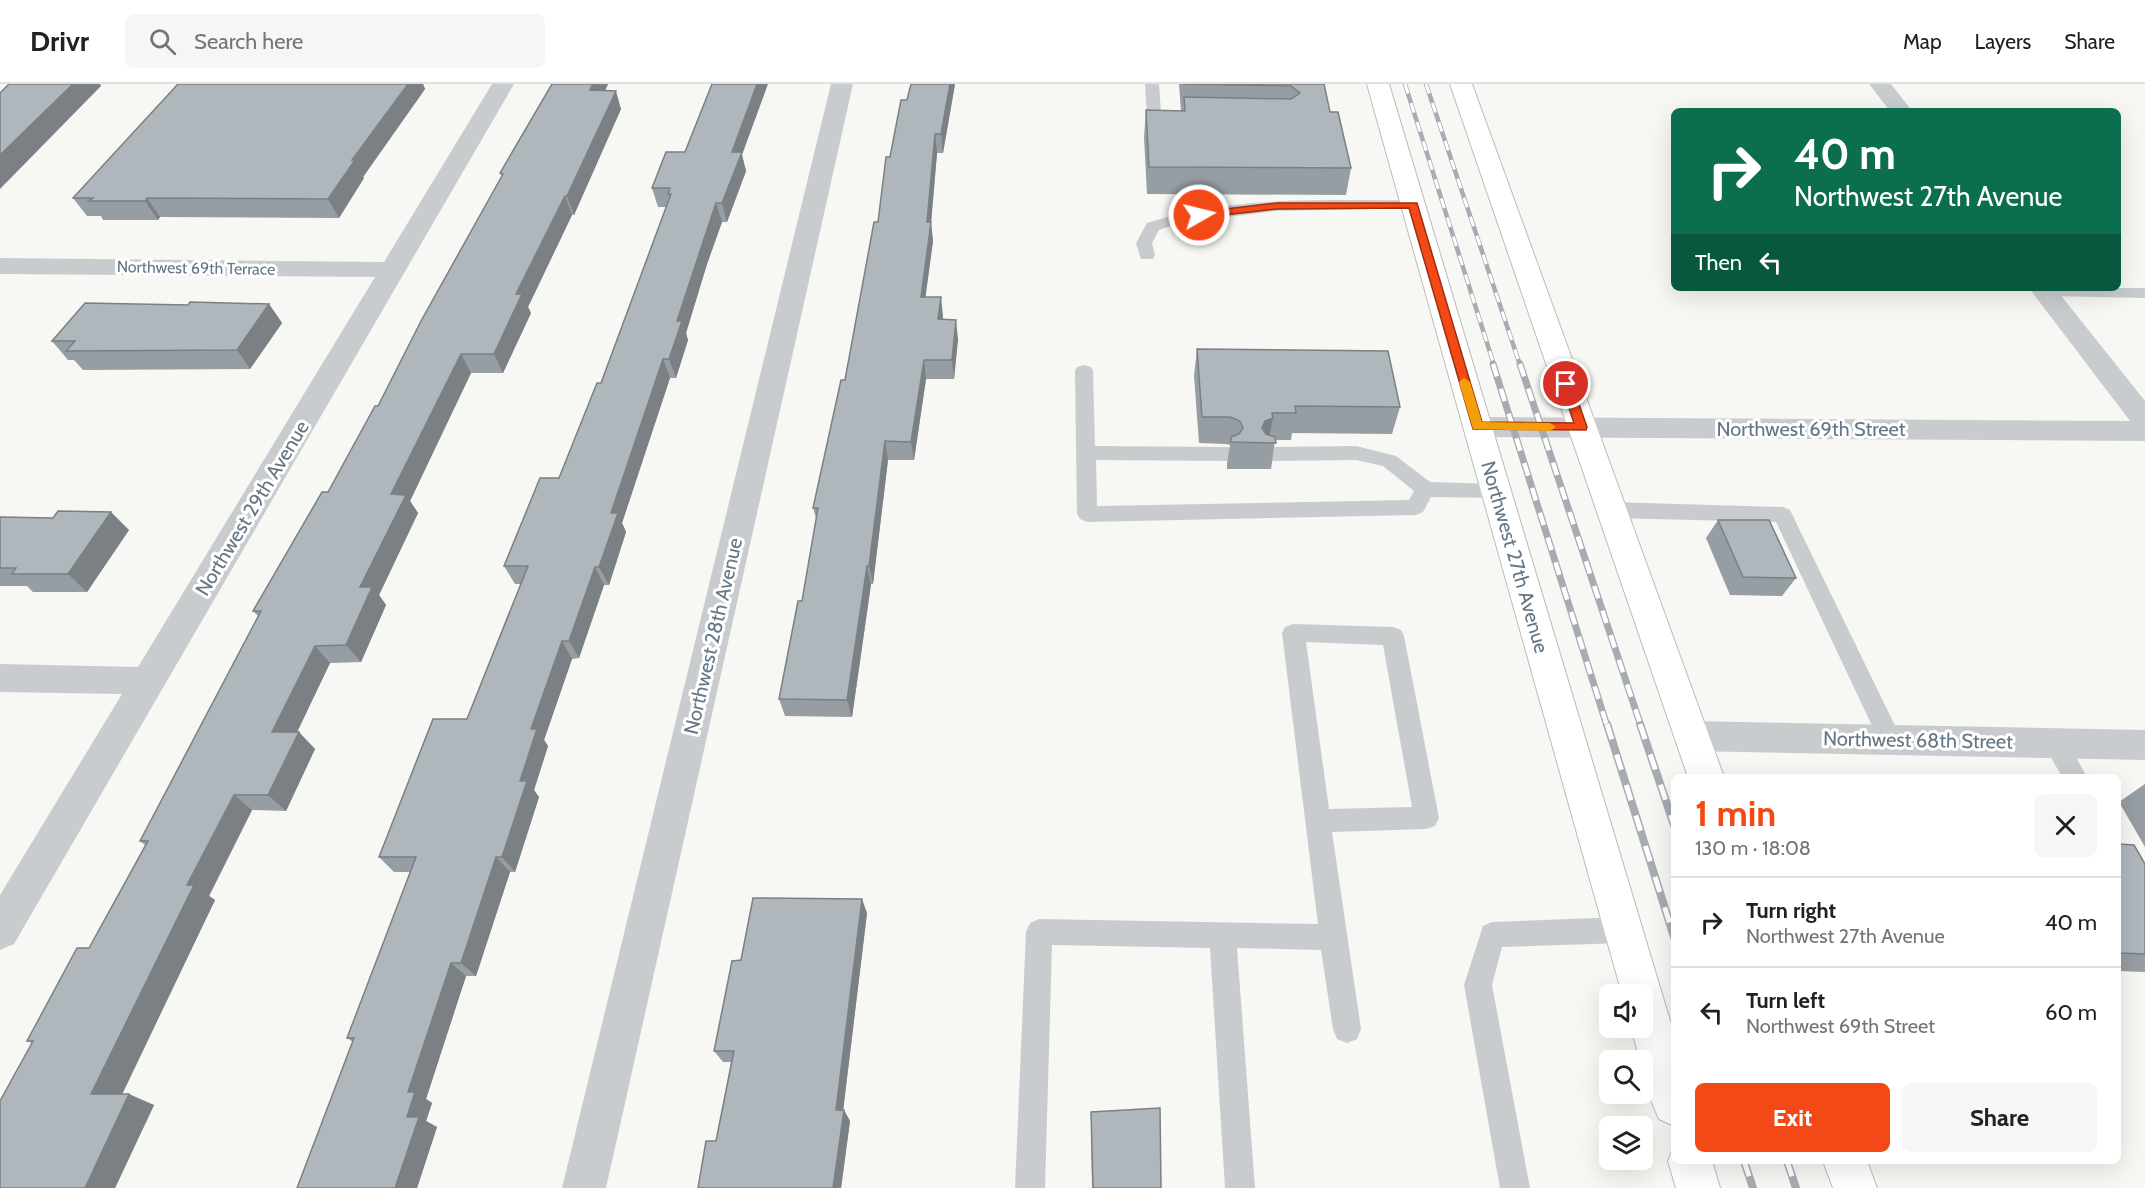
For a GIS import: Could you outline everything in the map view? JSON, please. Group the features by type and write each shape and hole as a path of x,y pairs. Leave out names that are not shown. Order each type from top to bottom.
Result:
{"main road":[{"name":"Northwest 27th Avenue","path":"1378,84 1639,984"},
{"path":"1461,84 1705,774"},
{"name":"Northwest 27th Avenue","path":"1653,1032 1671,1094"},
{"path":"1691,1164 1698,1188"},
{"path":"1846,1164 1855,1188"}],"street":[{"name":"Northwest 29th Avenue","path":"0,931 503,84"},
{"name":"Northwest 28th Avenue","path":"584,1188 842,84"},
{"path":"1880,84 1899,108"},
{"name":"Northwest 69th Terrace","path":"0,266 393,270"},
{"path":"2044,291 2145,420"},
{"name":"Northwest 69th Street","path":"1477,426 2145,431"},
{"path":"0,678 149,681"},
{"name":"Northwest 68th Street","path":"1691,736 2145,744"}],"lane":[{"path":"1152,84 1154,117 1187,117"},
{"path":"1147,255 1144,243 1153,227 1177,219 1277,206 1413,205"},
{"path":"2077,291 2145,293"},
{"path":"1084,371 1087,514 1416,507 1425,489"},
{"path":"1085,453 1227,454"},
{"path":"1269,454 1356,453 1389,461 1425,489 1496,491"},
{"path":"1611,510 1783,515 1890,740"},
{"path":"1318,821 1426,818 1393,636 1293,633 1333,937 1347,1029"},
{"path":"2055,743 2073,774"},
{"path":"1515,1188 1478,985 1492,935 1623,930"},
{"path":"1030,1188 1039,932 1333,937"},
{"path":"1223,934 1240,1188"}],"building":[{"path":"9,84 73,84 0,155 0,93"},
{"path":"178,84 408,84 352,160 355,160 328,199 147,198 145,201 89,201 93,198 73,198"},
{"path":"552,84 593,84 590,90 616,91 567,196 516,294 522,294 494,354 461,354 391,494 406,495 360,587 372,587 346,645 315,646 272,732 299,732 268,795 234,795 187,885 194,885 91,1094 129,1094 85,1188 0,1188 0,1101 33,1041 27,1041 77,948 89,948 148,841 140,841 261,611 253,611 322,492 328,492 375,406 378,406 421,321 503,174 500,173"},
{"path":"712,84 757,84 732,152 742,152 722,203 716,203 677,321 682,321 669,359 663,359 611,513 618,513 599,567 595,567 569,641 562,641 531,729 537,729 520,781 527,781 502,857 496,857 461,963 451,963 408,1092 415,1092 407,1117 419,1117 395,1188 297,1188 354,1038 347,1038 416,857 379,857 433,719 467,719 528,566 504,566 540,478 559,478 597,383 601,383 671,194 668,194 670,188 652,188 666,152 685,152"},
{"path":"911,84 950,84 941,134 935,134 927,222 931,222 921,297 941,297 938,319 956,320 952,360 924,360 911,442 885,441 869,566 867,566 847,700 779,699 798,601 802,601 818,508 813,508 841,380 845,380 874,222 878,222 886,157 890,157 901,100 907,100"},
{"path":"1183,84 1324,84 1330,112 1338,112 1351,168 1149,167 1146,110 1185,111 1184,97 1291,99 1300,93 1291,86"},
{"path":"190,302 269,304 237,350 66,351 75,341 52,341 85,303 188,305"},
{"path":"1197,349 1388,351 1400,407 1295,406 1296,413 1272,413 1273,418 1265,421 1262,428 1266,434 1275,437 1276,443 1231,442 1231,437 1239,434 1243,428 1240,421 1230,417 1202,417"},
{"path":"58,511 111,512 68,574 12,574 16,568 0,568 0,517 53,518"},
{"path":"1718,520 1769,520 1796,578 1743,577"},
{"path":"2121,844 2134,845 2145,864 2145,954 2121,953"},
{"path":"753,898 862,899 836,1110 844,1110 833,1188 698,1188 706,1141 716,1141 734,1051 714,1051 732,961 741,960"},
{"path":"1160,1108 1161,1188 1093,1188 1091,1112"}],"railway":[{"path":"1405,84 1494,365"},
{"path":"1426,84 1520,365"},
{"path":"1493,364 1607,726"},
{"path":"1520,364 1641,726"},
{"path":"1607,724 1671,927"},
{"path":"1640,724 1671,816"},
{"path":"1745,1164 1753,1188"},
{"path":"1788,1164 1796,1188"}],"slow traffic":[{"path":"1464,382 1477,426 1550,427"}],"route":[{"path":"1199,215 1277,206 1413,205 1477,426 1581,427 1566,384"}]}
